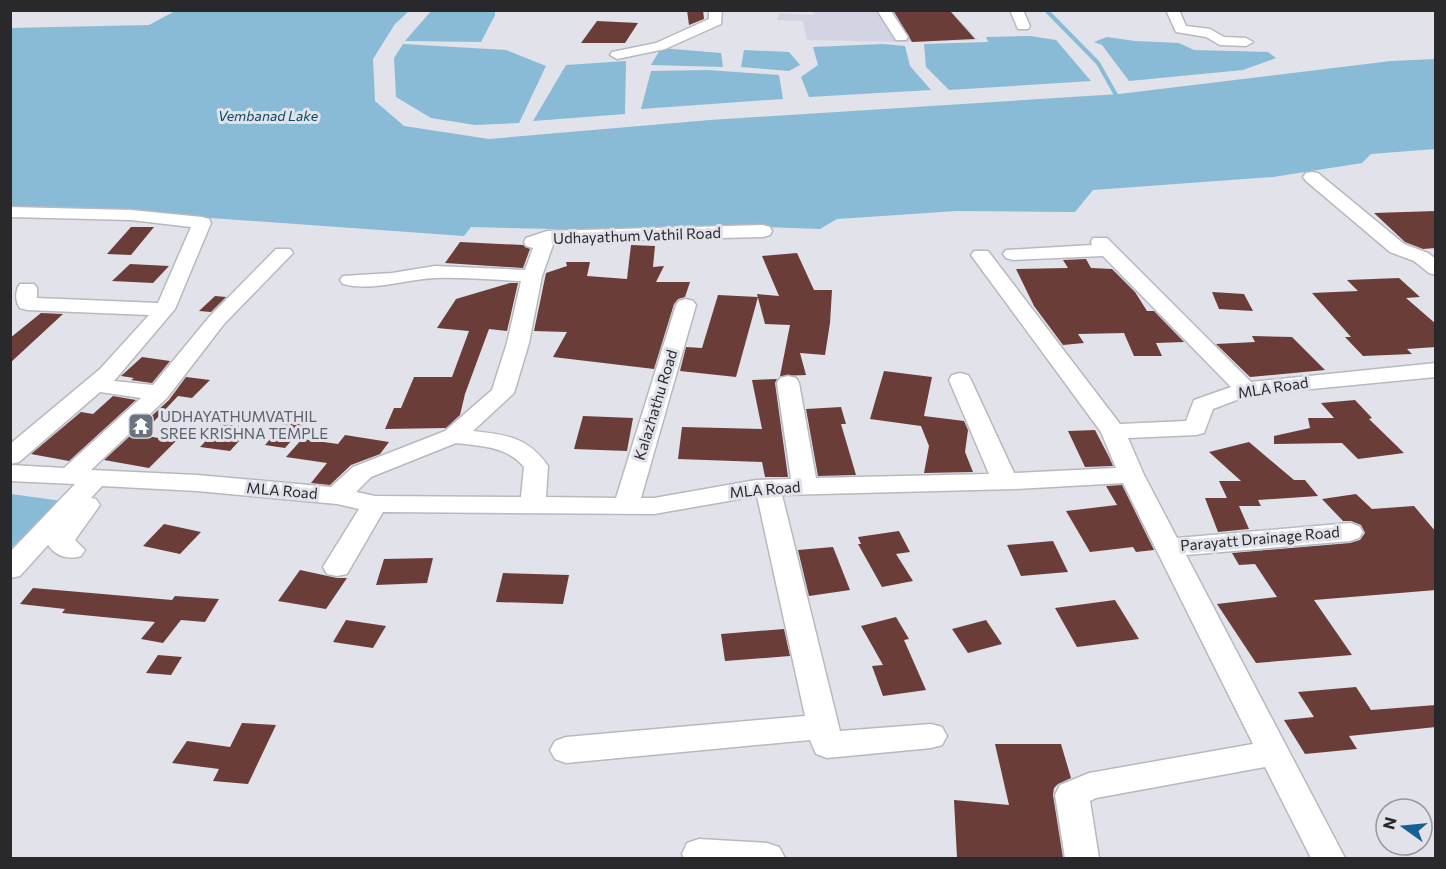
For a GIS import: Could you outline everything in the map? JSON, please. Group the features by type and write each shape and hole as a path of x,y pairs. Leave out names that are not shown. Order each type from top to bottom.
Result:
{"street":[{"path":"617,55 660,46 716,21 715,10"},
{"path":"883,10 902,37"},
{"path":"1016,10 1023,26"},
{"path":"1172,10 1181,29 1210,33 1220,41 1246,42"},
{"path":"1312,177 1397,248 1414,254 1436,269"},
{"path":"10,212 131,214 202,224 165,309 108,374 10,457"},
{"name":"Udhayathum Vathil Road","path":"337,496 362,472 453,436 503,393 518,344 537,240 764,231"},
{"path":"1013,254 1104,246 1246,389"},
{"path":"10,569 90,478 217,320 283,253"},
{"path":"1414,254 1436,253"},
{"path":"981,255 1113,431 1131,475 1328,858"},
{"path":"350,280 392,279 435,272 532,276"},
{"path":"27,288 27,304 165,309"},
{"name":"Kalazhathu Road","path":"626,506 686,305"},
{"name":"MLA Road","path":"1113,431 1196,429 1202,405 1246,389 1436,370"},
{"path":"960,380 1005,481"},
{"path":"788,383 805,487"},
{"path":"95,385 159,393"},
{"path":"453,436 497,441 524,451 536,466 533,505"},
{"name":"MLA Road","path":"10,473 197,483 337,496 375,504 626,506 654,506 756,488 1131,475"},
{"path":"71,550 59,542 90,478"},
{"path":"768,488 827,746 931,736"},
{"path":"337,567 375,504"},
{"name":"Parayatt Drainage Road","path":"1170,547 1350,532"},
{"path":"566,750 823,727"},
{"path":"1082,858 1072,795 1089,786 1273,753"},
{"path":"699,854 767,858"}],"shaded area":[{"path":"814,11 951,11 978,40 909,42 807,40 803,21 777,20 779,13 813,15"}],"water":[{"name":"Vembanad Lake","path":"177,10 409,11 395,24 373,59 375,101 404,126 489,139 710,120 1119,94 1391,61 1435,59 1435,149 1371,154 1362,163 1273,177 1093,190 1075,212 957,211 837,219 820,229 764,227 578,235 554,229 471,227 464,236 71,208 11,208 10,28 149,25"},
{"path":"432,10 495,11 495,15 481,42 405,41"},
{"path":"1030,36 1056,40 1091,81 949,90 926,67 924,44 988,42 986,37"},
{"path":"1107,37 1179,43 1194,50 1268,52 1276,58 1243,70 1129,81 1102,45 1094,42"},
{"path":"403,44 506,50 546,66 519,123 475,125 431,118 396,97 394,58"},
{"path":"883,44 905,46 910,66 931,90 809,97 801,77 818,65 813,47"},
{"path":"661,48 721,53 723,67 651,65"},
{"path":"744,50 789,52 800,65 789,71 741,67"},
{"path":"626,61 625,114 533,121 566,65"},
{"path":"708,70 779,75 783,99 641,109 651,71"},
{"path":"11,494 62,501 11,548"}],"building":[{"path":"687,10 703,10 704,19 689,25"},
{"path":"893,10 951,12 975,39 912,42"},
{"path":"597,21 638,23 625,43 581,43"},
{"path":"1436,211 1436,248 1423,249 1405,242 1374,213"},
{"path":"131,227 154,227 131,255 107,254"},
{"path":"460,242 523,245 530,249 523,268 445,263"},
{"path":"631,245 655,246 653,267 664,266 656,282 690,282 685,297 678,299 674,304 654,369 553,357 567,332 534,331 546,273 567,266 566,262 590,262 587,276 627,279"},
{"path":"797,253 814,290 832,290 830,323 825,355 800,353 806,375 780,376 790,325 765,324 757,294 779,296 762,256"},
{"path":"1086,259 1091,268 1112,269 1135,292 1147,311 1154,311 1184,342 1156,343 1162,356 1134,356 1124,333 1078,334 1084,343 1063,345 1034,306 1016,269 1068,268 1063,260"},
{"path":"130,264 169,266 153,283 112,281"},
{"path":"1399,278 1420,297 1406,298 1436,324 1436,347 1407,349 1412,354 1363,356 1345,337 1351,337 1312,293 1358,291 1347,280"},
{"path":"510,283 518,283 507,331 489,329 465,394 460,415 446,428 385,429 394,408 401,408 414,377 452,377 469,331 437,328 456,299"},
{"path":"1212,292 1244,294 1253,311 1219,309"},
{"path":"718,295 758,297 736,377 680,371 686,347 702,348"},
{"path":"215,296 226,297 211,312 199,311"},
{"path":"41,313 63,314 10,363 10,338"},
{"path":"1252,336 1292,337 1325,370 1250,377 1216,344 1255,342"},
{"path":"142,357 170,361 152,383 121,376"},
{"path":"884,371 932,377 924,416 964,421 968,430 965,452 973,472 924,473 929,446 921,426 870,419"},
{"path":"186,377 210,380 192,398 178,396 141,435 176,441 149,468 104,460 169,400"},
{"path":"777,379 775,383 788,477 765,477 762,462 678,459 682,427 762,429 752,380"},
{"path":"113,396 136,400 69,461 31,454 81,412 93,414"},
{"path":"1355,400 1372,418 1369,419 1404,453 1358,459 1342,443 1274,444 1274,436 1310,428 1308,418 1334,418 1321,403"},
{"path":"841,407 846,424 841,424 856,475 818,476 806,409"},
{"path":"583,416 633,418 627,451 574,449"},
{"path":"285,422 305,425 285,448 265,445"},
{"path":"222,424 251,428 230,451 200,447"},
{"path":"1095,430 1113,466 1085,467 1068,431"},
{"path":"345,435 389,442 380,454 351,465 330,485 311,483 327,463 286,457 302,439 338,444"},
{"path":"1249,442 1294,480 1305,480 1318,496 1258,500 1261,506 1239,506 1249,529 1218,532 1205,498 1227,498 1219,481 1241,481 1209,452"},
{"path":"1122,485 1154,550 1136,552 1133,547 1090,552 1066,511 1117,505 1106,486"},
{"path":"1356,494 1372,509 1414,506 1436,532 1436,590 1314,600 1352,655 1256,663 1217,604 1277,597 1255,564 1239,565 1232,553 1350,543 1360,540 1365,533 1361,525 1343,521 1322,499"},
{"path":"164,524 201,532 180,554 143,546"},
{"path":"899,531 910,552 896,554 913,581 882,587 858,544 861,544 858,537"},
{"path":"1053,541 1068,572 1021,576 1007,545"},
{"path":"833,547 850,590 809,596 798,550"},
{"path":"433,558 427,583 376,585 384,559"},
{"path":"300,570 347,578 326,609 278,601"},
{"path":"503,573 569,575 563,604 496,602"},
{"path":"33,588 172,600 175,596 219,599 205,622 181,620 163,643 141,639 155,622 62,613 65,609 20,604"},
{"path":"1115,600 1139,639 1077,647 1055,608"},
{"path":"896,617 909,639 904,640 926,690 883,696 872,666 883,665 861,626"},
{"path":"346,620 386,626 373,648 333,642"},
{"path":"986,620 1002,644 968,653 952,629"},
{"path":"784,629 790,656 725,661 721,634"},
{"path":"158,655 182,657 171,675 146,673"},
{"path":"1356,687 1371,710 1436,705 1436,727 1349,736 1357,749 1305,754 1284,720 1314,717 1298,692"},
{"path":"242,723 276,725 248,784 213,781 219,769 172,763 187,741 230,747"},
{"path":"995,744 1061,744 1071,778 1058,784 1054,788 1053,795 1063,858 957,858 954,800 1009,805"}],"waterway":[{"path":"1046,10 1098,63 1120,102"}],"place":[{"name":"UDHAYATHUMVATHIL SREE KRISHNA TEMPLE","path":"141,426"}]}
